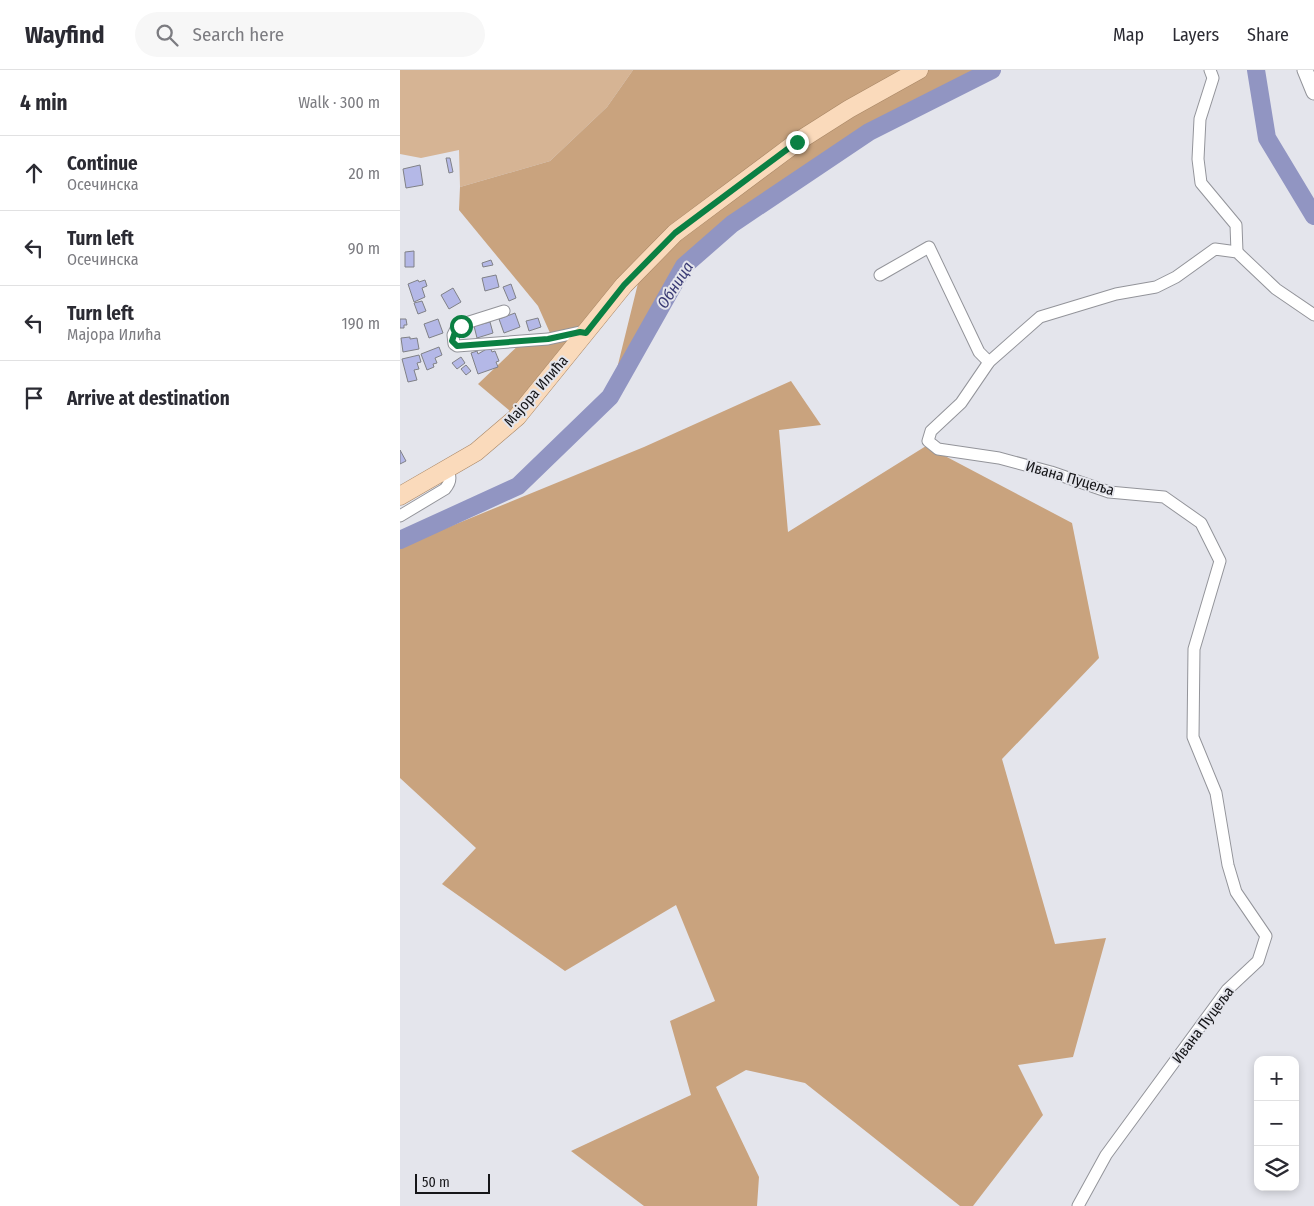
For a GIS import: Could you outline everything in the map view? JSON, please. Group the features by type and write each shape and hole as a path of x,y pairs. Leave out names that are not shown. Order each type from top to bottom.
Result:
{"main road":[{"name":"Мајора Илића","path":"400,496 476,452 517,417 624,285 660,247 686,224 805,136 918,70"},
{"path":"1304,70 1314,92"}],"street":[{"path":"1210,70 1213,78 1200,119 1198,159 1201,183 1236,225 1237,252 1276,289 1314,315"},
{"path":"880,276 929,247 979,352 989,362"},
{"name":"Ивана Пуцеља","path":"1078,1206 1106,1155 1227,990 1258,960 1266,936 1236,892 1228,865 1216,793 1193,737 1194,649 1220,561 1201,523 1164,497 1109,492 1051,472 999,458 938,449 928,441 931,430 961,404 989,362 1040,317 1116,294 1156,286 1176,277 1215,250 1237,252"},
{"path":"504,311 461,326 453,335 454,344 457,346 548,339 580,332 586,333"},
{"path":"400,516 445,489 450,482 450,474 447,470"}],"shaded area":[{"path":"400,70 633,70 607,107 550,161 460,187 459,150 421,158 400,154"},
{"path":"633,70 992,70 869,132 732,224 684,266 610,397 642,267 517,417 478,384 522,342 550,333 538,306 459,210 460,187 550,161 607,107"},
{"path":"791,381 821,425 779,430 788,532 926,446 1072,523 1099,658 1002,759 1055,944 1106,938 1073,1057 1018,1065 1043,1115 973,1206 960,1206 805,1083 746,1070 716,1087 759,1177 757,1206 644,1206 571,1151 691,1095 670,1021 715,1001 676,905 565,971 442,884 476,848 400,778 400,547 644,447"}],"building":[{"path":"446,158 450,158 453,172 449,173"},
{"path":"420,165 423,185 406,188 403,169"},
{"path":"414,251 414,267 405,267 405,252"},
{"path":"491,260 493,265 483,267 482,263"},
{"path":"496,275 499,287 485,291 482,278"},
{"path":"418,280 419,282 425,280 427,286 422,288 425,297 414,302 408,284"},
{"path":"511,284 516,298 509,301 503,287"},
{"path":"453,288 461,302 449,309 441,295"},
{"path":"422,301 426,311 418,314 414,303"},
{"path":"515,313 520,327 504,333 499,319"},
{"path":"538,318 541,327 529,331 526,321"},
{"path":"400,319 406,319 407,325 404,325 404,328 400,328"},
{"path":"438,319 443,333 429,338 424,324"},
{"path":"490,322 493,333 477,338 474,326"},
{"path":"410,337 410,339 417,338 419,349 403,352 401,338"},
{"path":"439,347 442,355 435,358 437,363 433,364 434,367 427,370 421,354"},
{"path":"490,347 492,352 495,351 499,361 496,362 498,367 478,374 471,353 477,351 478,354"},
{"path":"419,355 421,362 417,363 419,369 414,370 417,380 408,382 402,359"},
{"path":"461,357 465,363 457,369 452,363"},
{"path":"466,365 471,371 466,375 461,369"},
{"path":"400,450 406,461 400,464"}],"waterway":[{"name":"Обница","path":"400,540 518,486 610,397 684,266 732,224 869,132 992,70"},
{"path":"1256,70 1267,138 1314,216"}],"route":[{"path":"461,326 456,329 453,335 452,341 457,346 548,339 580,332 586,333 624,285 675,233 797,142"}]}
